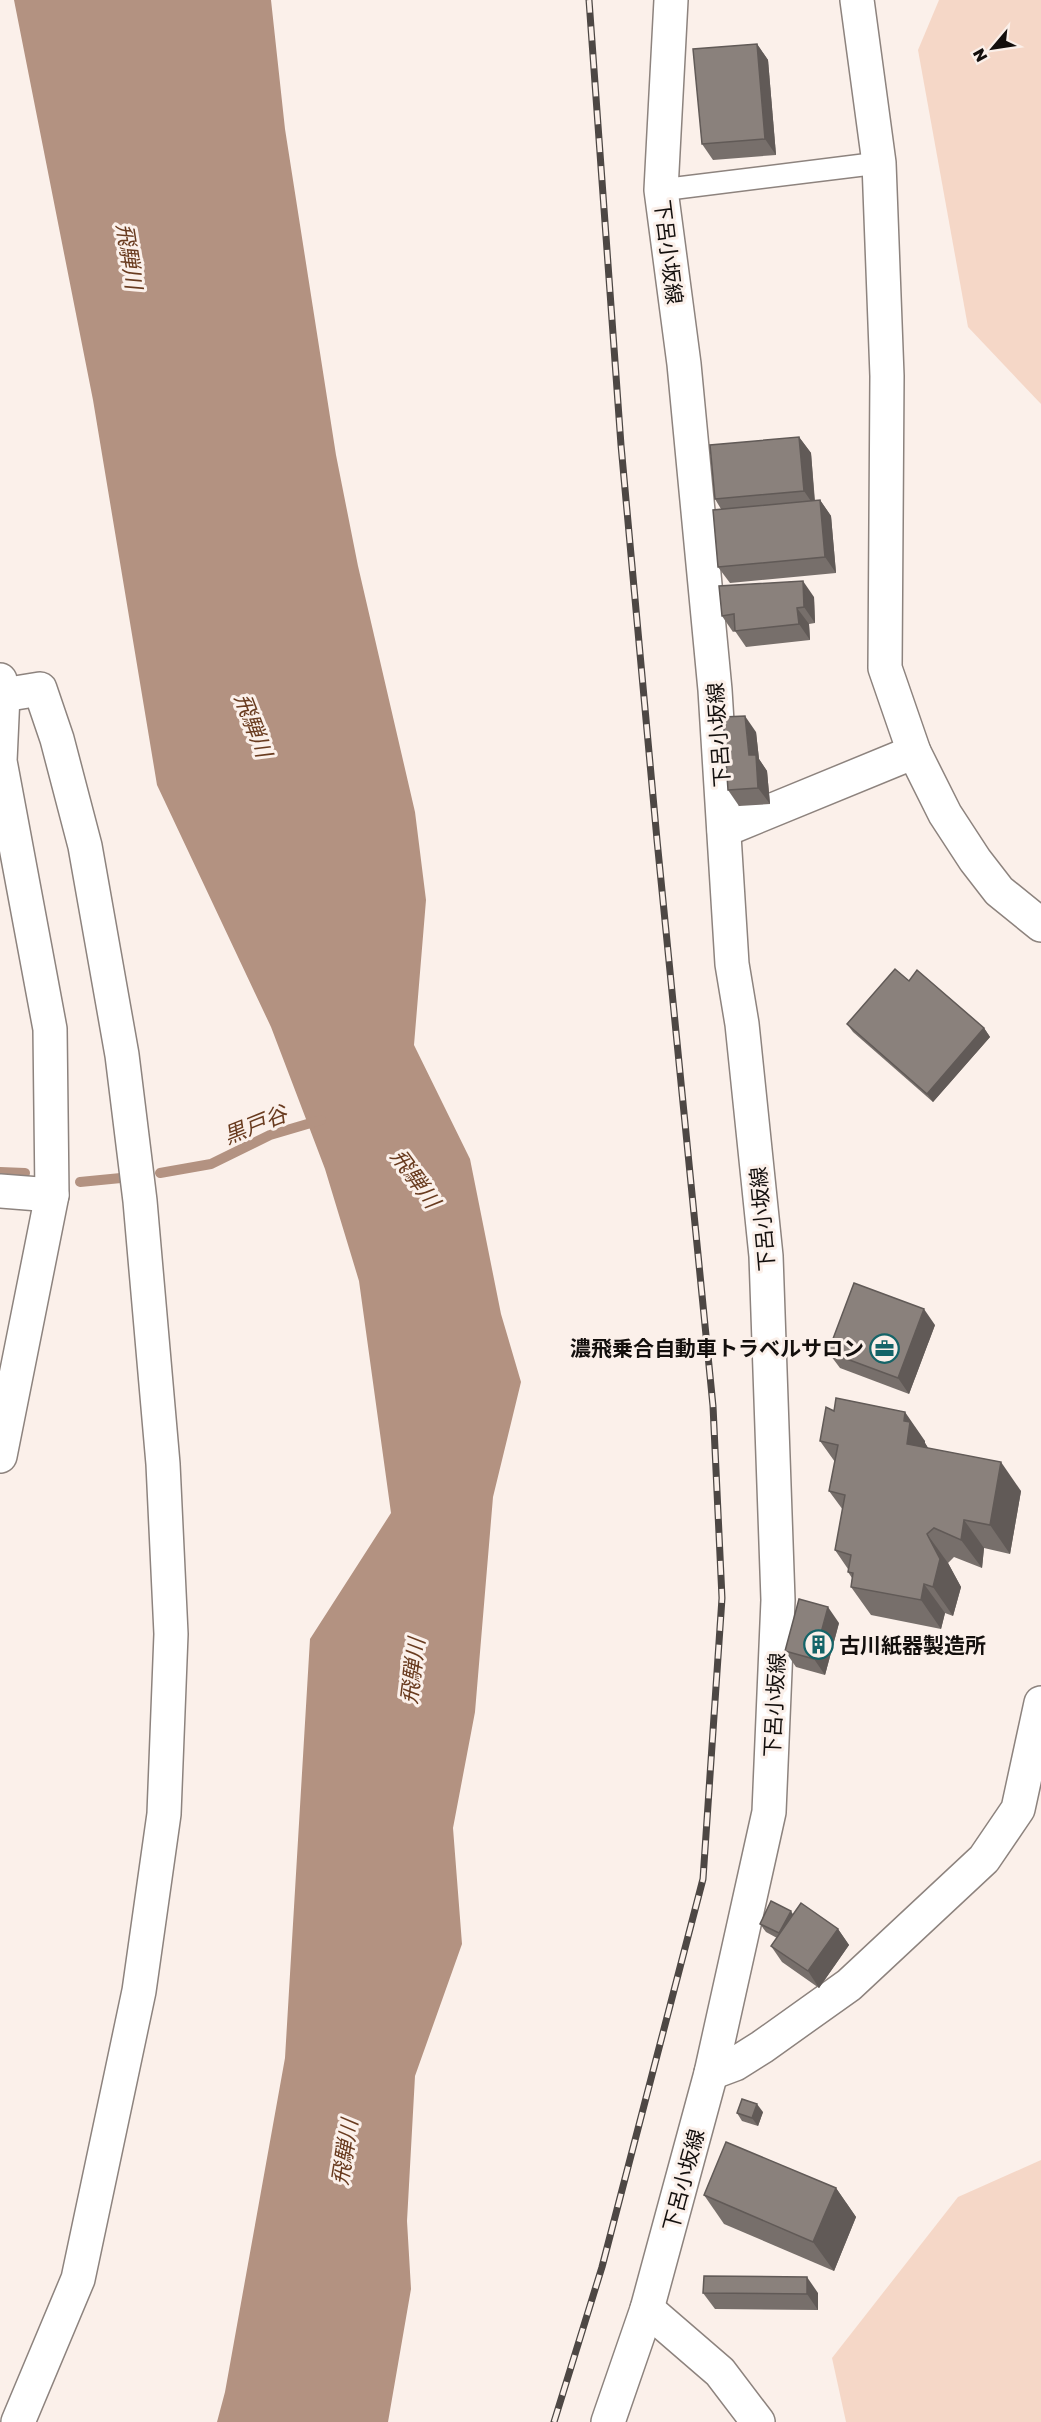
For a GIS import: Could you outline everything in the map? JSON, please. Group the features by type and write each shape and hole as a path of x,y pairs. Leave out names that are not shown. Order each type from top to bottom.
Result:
{"street":[{"name":"下呂小坂線","path":"608,2422 647,2309 711,2073 769,1812 778,1600 766,1256 742,1024 732,964 716,690 684,364 662,190 671,0"},
{"path":"857,0 879,163 887,376 885,668 914,752 945,814 975,860 999,891 1041,925"},
{"path":"0,1456 52,1195 50,1029 11,880 0,761 1,688 40,689 57,739 89,869 122,1055 140,1201 163,1464 171,1634 164,1814 139,1991 78,2279 18,2422"},
{"path":"724,830 914,752"},
{"path":"0,1191 52,1195"},
{"path":"711,2073 735,2064 762,2047 849,1986 984,1859 1018,1809 1041,1703"},
{"path":"647,2309 720,2372 758,2422"}],"lane":[{"path":"662,190 879,163"}],"shaded area":[{"path":"939,0 1041,0 1041,404 968,327 918,50"},
{"path":"1041,2160 1041,2422 846,2422 832,2358 958,2197"}],"water":[{"name":"飛騨川","path":"14,0 271,0 285,129 336,455 358,566 415,812 426,900 414,1045 470,1159 501,1314 521,1382 493,1497 475,1712 453,1828 462,1944 415,2076 407,2221 411,2289 388,2422 217,2422 225,2392 285,2058 310,1639 391,1513 359,1281 325,1169 271,1027 157,785 93,400"}],"building":[{"path":"757,44 765,139 702,144 693,49"},
{"path":"799,437 804,491 715,499 710,445"},
{"path":"820,500 825,557 718,567 713,510"},
{"path":"803,581 804,607 797,608 799,624 735,631 734,614 722,616 719,586"},
{"path":"745,716 749,755 756,755 758,788 728,790 723,717"},
{"path":"895,969 909,981 917,970 984,1028 927,1094 847,1024"},
{"path":"854,1283 924,1309 898,1378 828,1352"},
{"path":"836,1398 905,1412 904,1421 910,1422 907,1444 1001,1462 990,1525 964,1520 961,1540 934,1528 927,1534 940,1559 933,1587 924,1584 921,1600 851,1587 853,1573 848,1572 851,1555 835,1550 845,1495 829,1491 838,1445 820,1441 826,1407 834,1411"},
{"path":"799,1599 828,1607 814,1659 785,1651"},
{"path":"771,1901 791,1911 779,1933 760,1924"},
{"path":"801,1903 838,1929 808,1971 771,1946"},
{"path":"742,2099 757,2104 752,2118 737,2113"},
{"path":"726,2142 836,2188 813,2242 704,2195"},
{"path":"704,2276 807,2277 807,2294 703,2293"}],"waterway":[{"name":"黒戸谷","path":"160,1173 211,1164 270,1135 321,1120"},
{"name":"黒戸谷","path":"0,1172 25,1173"},
{"name":"黒戸谷","path":"80,1182 121,1178"}],"railway":[{"path":"554,2422 602,2267 703,1879 722,1598 713,1406 657,840 621,445 589,0"}],"place":[{"name":"濃飛乗合自動車トラベルサロン","path":"885,1348"},
{"name":"古川紙器製造所","path":"818,1645"}]}
